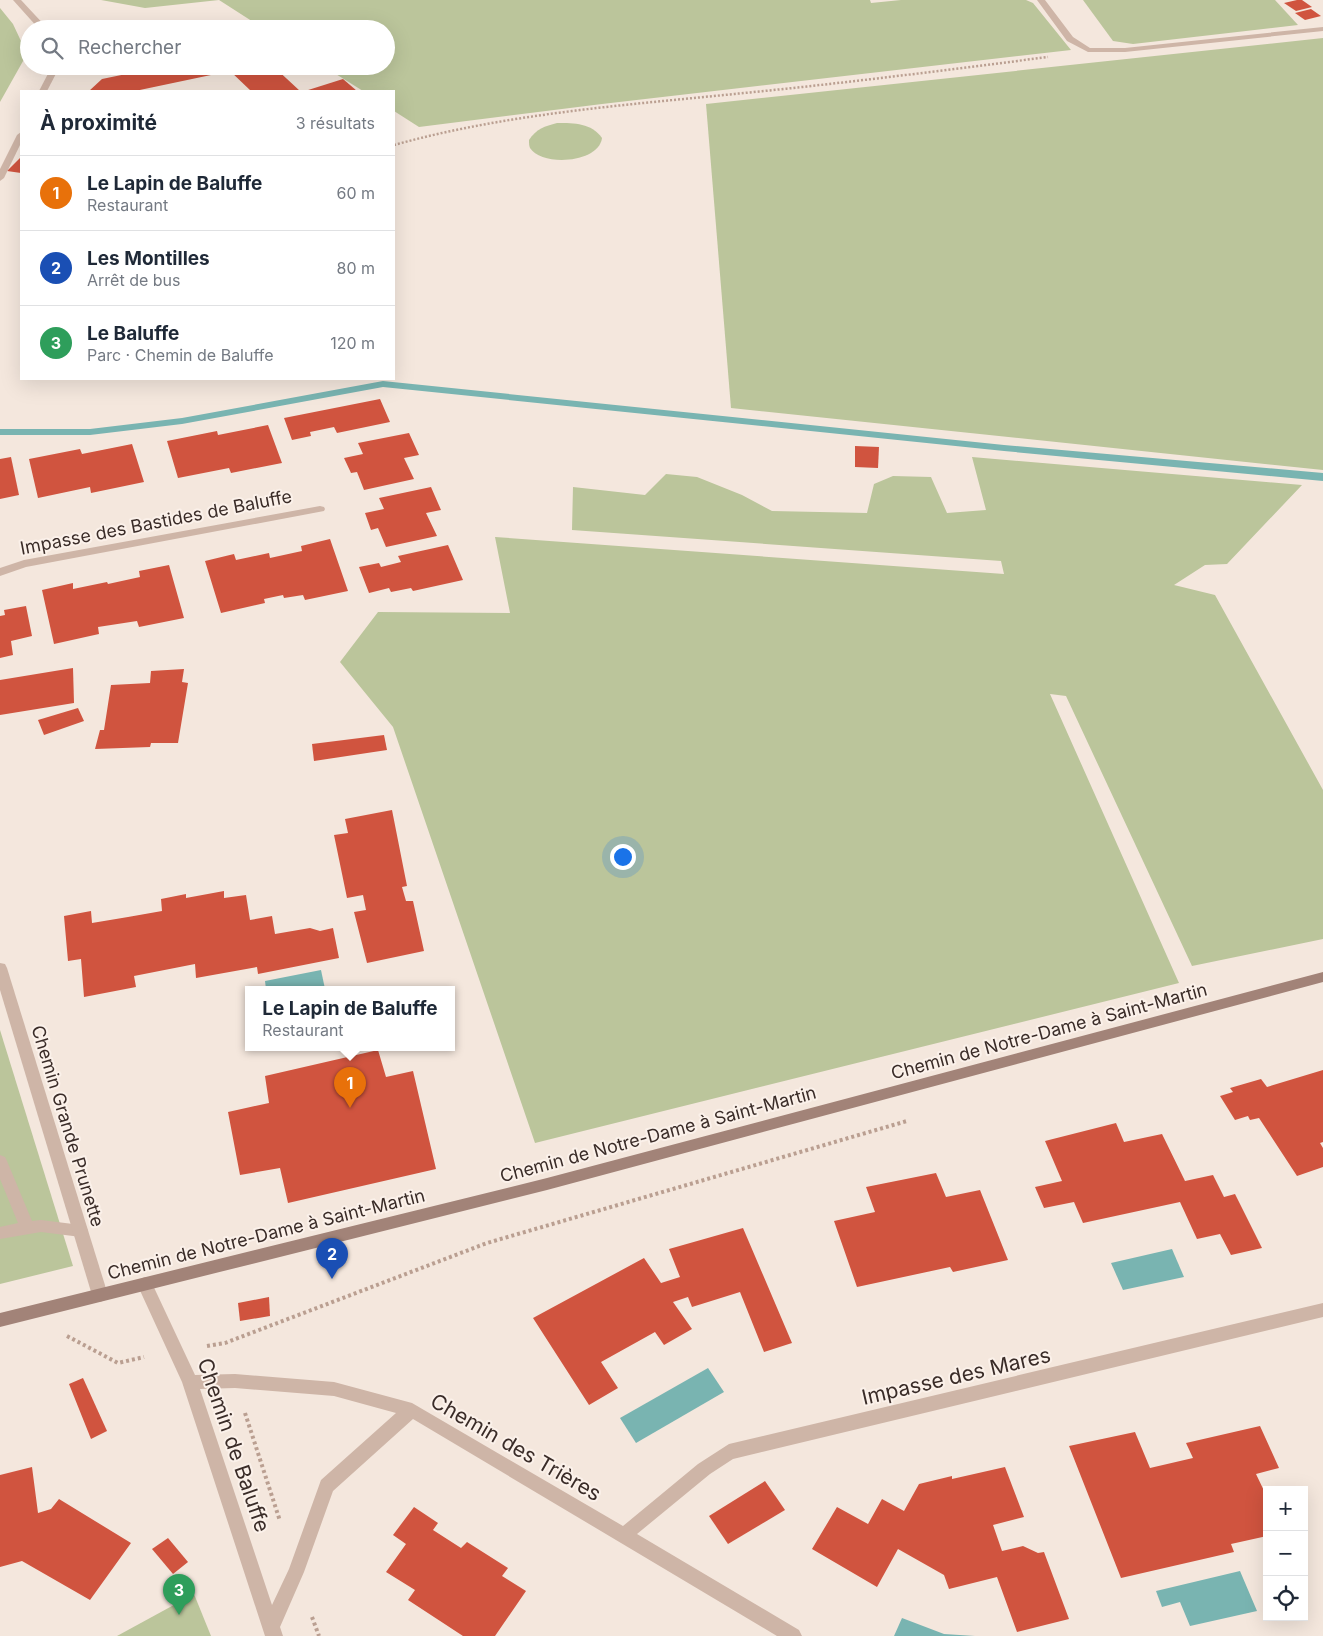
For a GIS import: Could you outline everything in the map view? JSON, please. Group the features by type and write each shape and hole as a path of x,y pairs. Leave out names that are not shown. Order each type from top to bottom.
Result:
{"street":[{"path":"17,0 36,20"},
{"path":"1040,1 1070,40 1088,50 1101,51 1323,29"},
{"path":"44,90 51,75"},
{"path":"0,178 20,137"},
{"name":"Impasse des Bastides de Baluffe","path":"0,572 24,564 320,509"},
{"name":"Chemin Grande Prunette","path":"0,968 100,1295"},
{"name":"Chemin de Notre-Dame à Saint-Martin","path":"0,1320 547,1184 1323,977"},
{"path":"0,1161 27,1227"},
{"path":"0,1232 41,1226 80,1231"},
{"name":"Chemin de Baluffe","path":"145,1284 190,1382 273,1631"},
{"name":"Impasse des Mares","path":"624,1535 704,1468 729,1452 1323,1310"},
{"name":"Chemin des Trières","path":"190,1382 235,1381 334,1389 412,1410 793,1636"},
{"name":"Chemin de Baluffe","path":"273,1631 327,1486 384,1433 412,1410"}],"path":[{"path":"395,145 430,134 518,117 772,91 1101,51"},
{"path":"66,1336 118,1363 225,1343 487,1243 915,1119"},
{"path":"225,1343 235,1381 296,1572 319,1636"}],"green space":[{"path":"101,0 219,0 145,8"},
{"path":"219,0 870,0 871,3 901,0 1026,0 1033,3 1071,50 419,127 395,112 395,90 361,90 337,75 395,75 395,20 250,20"},
{"path":"1083,0 1275,0 1298,25 1133,44 1113,41"},
{"path":"0,8 13,24 20,39 20,66 0,102"},
{"path":"1323,38 1323,470 731,408 706,104"},
{"path":"557,123 582,125 593,129 602,138 599,146 591,153 569,160 546,158 536,154 530,148 529,140 541,128"},
{"path":"972,457 1302,485 1227,564 1205,565 1174,585 1215,595 1323,790 1323,939 1192,966 1066,696 1050,694 1179,983 535,1143 393,727 340,662 378,612 510,613 495,537 1004,574 1001,561 572,530 573,487 645,495 666,474 697,477 742,495 772,511 867,513 874,484 893,476 931,477 947,513 986,510"},
{"path":"0,1030 73,1266 0,1284"},
{"path":"194,1594 211,1636 117,1636"}],"water":[{"path":"321,970 324,986 266,986 265,981"},
{"path":"1172,1249 1184,1277 1123,1290 1111,1263"},
{"path":"708,1368 724,1392 636,1443 620,1418"},
{"path":"1240,1571 1257,1611 1190,1626 1180,1602 1162,1607 1156,1591"},
{"path":"902,1618 944,1634 975,1636 894,1636"}],"building":[{"path":"1302,0 1312,7 1296,11 1284,3"},
{"path":"1311,9 1321,16 1305,20 1295,13"},
{"path":"121,75 211,75 140,90 90,90 102,79"},
{"path":"234,75 283,75 299,90 250,90"},
{"path":"343,79 356,90 308,90"},
{"path":"20,158 20,173 7,171"},
{"path":"380,399 390,422 337,433 334,427 310,432 311,436 292,440 284,418"},
{"path":"268,425 282,463 231,473 229,468 178,478 167,441 217,431 218,435"},
{"path":"409,433 419,455 404,458 414,479 364,490 357,472 351,473 344,458 363,454 358,443"},
{"path":"132,444 144,482 91,493 90,487 38,498 29,459 80,449 82,454"},
{"path":"855,446 879,447 878,468 855,467"},
{"path":"11,457 19,495 0,499 0,459"},
{"path":"431,487 441,510 426,513 437,536 386,547 378,528 371,530 365,513 384,509 379,498"},
{"path":"330,539 348,591 305,600 303,595 284,598 283,595 264,599 265,603 221,613 205,561 234,554 236,560 269,553 270,558 302,551 301,546"},
{"path":"448,545 463,580 413,591 411,588 391,592 389,588 369,593 359,567 379,563 381,567 401,562 398,556"},
{"path":"169,565 184,618 139,627 137,621 98,627 99,634 54,644 42,590 73,583 73,589 107,582 108,584 140,577 139,571"},
{"path":"26,606 32,636 11,641 13,655 0,658 0,616 5,615 4,610"},
{"path":"73,668 74,703 0,715 0,680"},
{"path":"184,669 182,682 188,683 178,743 151,743 150,747 95,749 100,730 104,730 111,685 150,683 151,671"},
{"path":"78,708 84,721 44,735 38,720"},
{"path":"384,735 387,750 314,761 312,744"},
{"path":"392,810 407,886 402,887 406,901 413,901 424,951 367,963 354,912 366,910 363,895 347,898 334,835 348,833 345,819"},
{"path":"224,891 224,898 246,895 250,920 272,916 275,934 310,928 320,931 333,928 339,958 258,974 257,967 196,978 195,964 134,976 136,987 84,997 81,959 68,961 64,916 91,911 92,923 162,911 161,899 186,894 186,898"},
{"path":"378,1051 386,1077 413,1071 436,1169 288,1203 280,1168 240,1175 228,1112 269,1103 265,1076"},
{"path":"1323,1070 1323,1142 1320,1143 1323,1148 1323,1167 1297,1176 1259,1118 1250,1120 1248,1116 1235,1120 1220,1096 1233,1092 1230,1088 1261,1079 1267,1087"},
{"path":"1116,1123 1124,1142 1162,1134 1185,1181 1213,1175 1224,1197 1235,1194 1262,1248 1231,1255 1220,1234 1197,1239 1180,1202 1083,1223 1074,1202 1044,1208 1035,1187 1062,1181 1045,1141"},
{"path":"936,1173 946,1197 980,1190 1008,1260 953,1272 950,1267 857,1287 834,1221 875,1212 866,1187"},
{"path":"743,1228 792,1343 764,1352 740,1292 692,1307 688,1297 673,1302 692,1329 664,1345 655,1332 601,1362 618,1388 589,1405 533,1318 644,1258 661,1283 680,1277 669,1249"},
{"path":"269,1297 270,1316 240,1321 238,1303"},
{"path":"83,1378 107,1431 91,1439 69,1384"},
{"path":"1260,1426 1279,1468 1256,1474 1263,1489 1263,1537 1231,1544 1234,1552 1121,1578 1069,1446 1135,1432 1150,1468 1193,1458 1186,1443"},
{"path":"32,1467 38,1513 51,1509 59,1499 131,1543 90,1600 22,1561 0,1567 0,1475"},
{"path":"1005,1467 1024,1517 993,1525 1002,1551 1023,1546 1038,1553 1044,1552 1069,1619 1017,1632 997,1577 949,1589 944,1575 898,1549 877,1587 812,1549 837,1507 868,1524 882,1499 904,1511 919,1484"},
{"path":"765,1481 785,1510 728,1544 709,1516"},
{"path":"414,1507 438,1523 433,1530 461,1548 467,1542 508,1568 502,1576 526,1591 495,1636 463,1636 408,1600 415,1590 386,1572 406,1544 393,1535"},
{"path":"168,1538 188,1562 173,1574 152,1549"}],"waterway":[{"path":"0,432 90,432 182,421 383,384 1004,448 1323,477"}],"place":[{"name":"Le Lapin de Baluffe","path":"350,1108"},
{"name":"Les Montilles","path":"332,1279"},
{"name":"Le Baluffe","path":"179,1615"}]}
